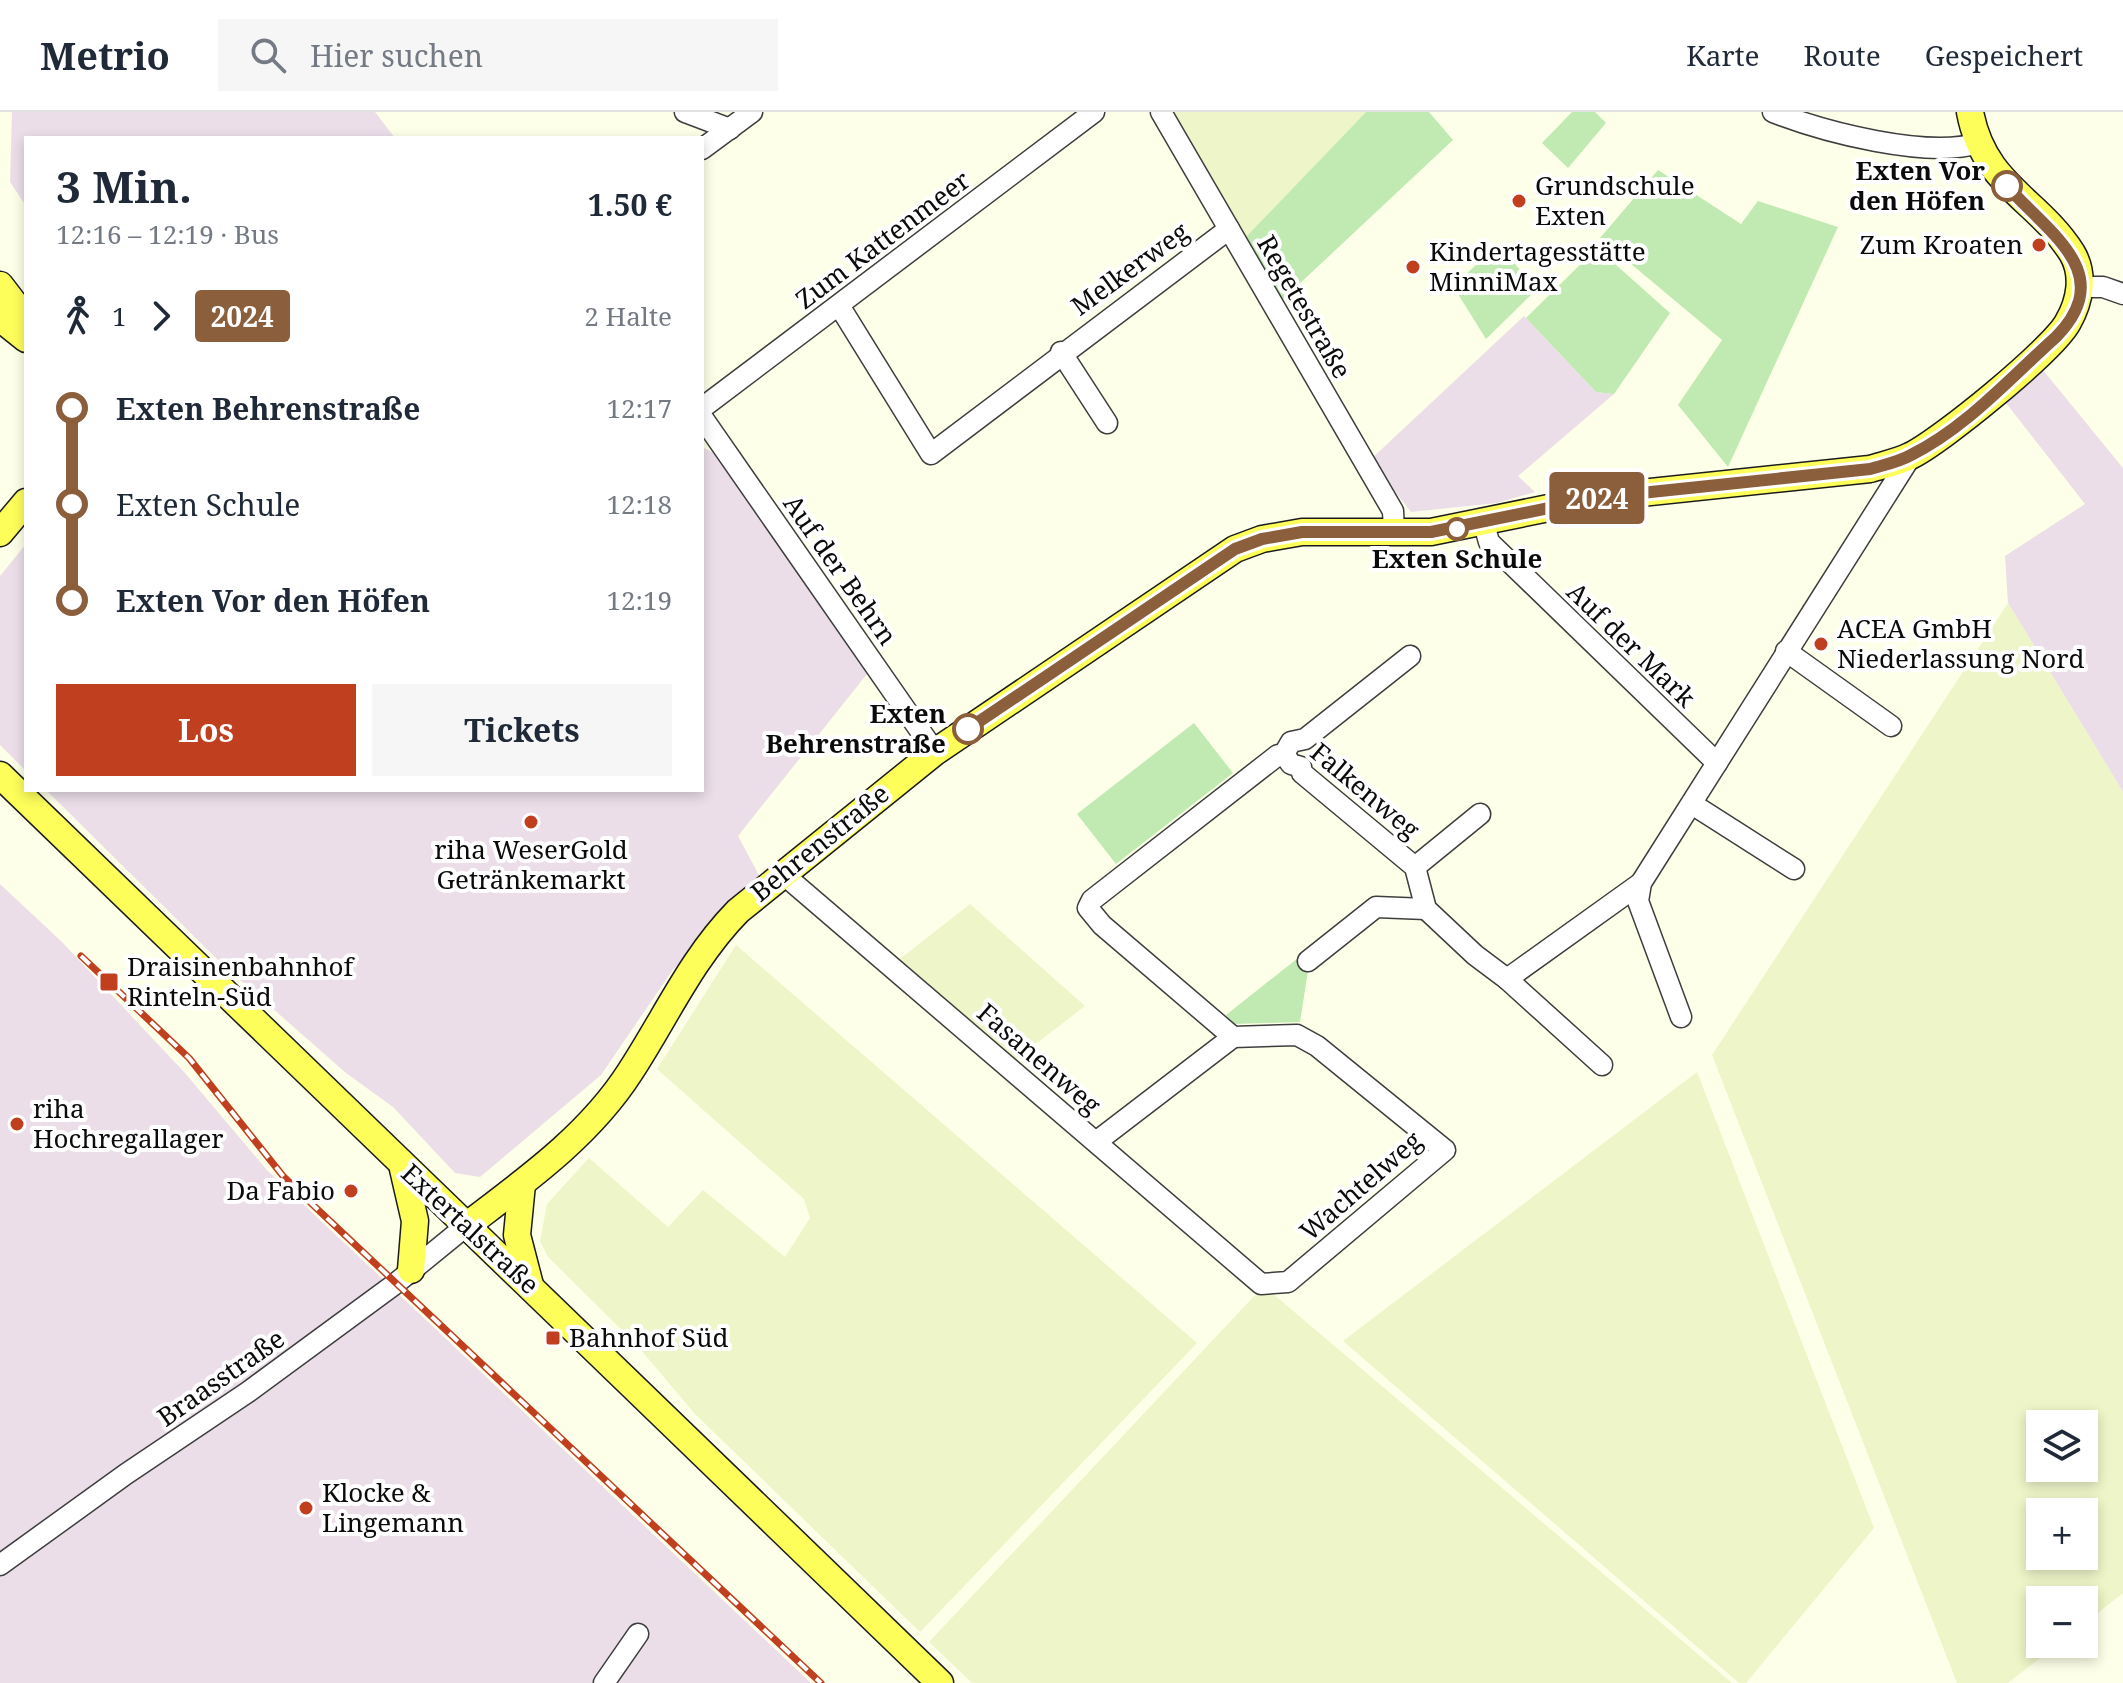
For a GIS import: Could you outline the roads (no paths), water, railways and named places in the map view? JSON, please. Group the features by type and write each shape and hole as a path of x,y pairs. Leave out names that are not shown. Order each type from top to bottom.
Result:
{"main road":[{"path":"1970,112 1979,143 1993,169 2072,252 2080,271 2080,287"},
{"path":"0,285 24,316"},
{"name":"Behrenstraße","path":"466,1226 522,1184 605,1105 630,1073 709,940 783,874 935,752 1235,549 1262,539 1302,532 1431,532 1484,524 1603,497 1870,469 1911,456 1955,427 2067,326 2080,287"},
{"path":"0,318 24,337"},
{"path":"0,533 24,504"},
{"name":"Extertalstraße","path":"0,775 940,1683"},
{"path":"402,1165 415,1221 411,1270"},
{"path":"522,1184 517,1235 530,1285"}],"street":[{"path":"685,112 730,129"},
{"path":"704,148 752,112"},
{"name":"Zum Kattenmeer","path":"704,407 840,307 1094,112"},
{"name":"Regetestraße","path":"1161,112 1393,511 1394,531"},
{"path":"1773,112 1919,148 1958,150 1979,143"},
{"name":"Melkerweg","path":"840,307 931,454 1061,352 1229,229"},
{"path":"2080,287 2103,287 2123,294"},
{"name":"Melkerweg","path":"1061,352 1107,423"},
{"name":"Auf der Behrn","path":"704,420 935,752"},
{"path":"1507,979 1641,883 1911,456"},
{"name":"Auf der Mark","path":"1484,524 1489,542 1717,763"},
{"path":"1786,651 1891,726"},
{"name":"Falkenweg","path":"1233,1037 1091,915 1088,908 1092,900 1284,754 1291,742 1305,739 1410,656"},
{"name":"Falkenweg","path":"1284,754 1291,764 1301,767 1302,773 1415,867 1426,909"},
{"path":"1692,804 1794,869"},
{"name":"Falkenweg","path":"1415,867 1480,814"},
{"name":"Fasanenweg","path":"783,874 1261,1284"},
{"path":"1641,883 1638,901 1681,1017"},
{"path":"1308,961 1376,907 1426,909 1602,1065"},
{"name":"Wachtelweg","path":"1233,1037 1297,1035 1317,1046 1445,1150 1288,1282 1261,1284"},
{"path":"1096,1142 1233,1037"},
{"name":"Braasstraße","path":"0,1565 248,1392 466,1226"},
{"path":"604,1683 638,1634"}],"railway":[{"path":"81,956 189,1058 283,1176 821,1683"}],"place":[{"name":"Exten Vor den Höfen","path":"2007,186"},
{"name":"Grundschule Exten","path":"1519,201"},
{"name":"Zum Kroaten","path":"2039,245"},
{"name":"Kindertagesstätte MinniMax","path":"1413,267"},
{"name":"Exten Schule","path":"1457,529"},
{"name":"ACEA GmbH Niederlassung Nord","path":"1821,644"},
{"name":"Exten Behrenstraße","path":"968,729"},
{"name":"riha WeserGold Getränkemarkt","path":"531,822"},
{"name":"Draisinenbahnhof Rinteln-Süd","path":"109,982"},
{"name":"riha Hochregallager","path":"17,1124"},
{"name":"Da Fabio","path":"351,1191"},
{"name":"Bahnhof Süd","path":"553,1338"},
{"name":"Klocke & Lingemann","path":"306,1508"}]}
